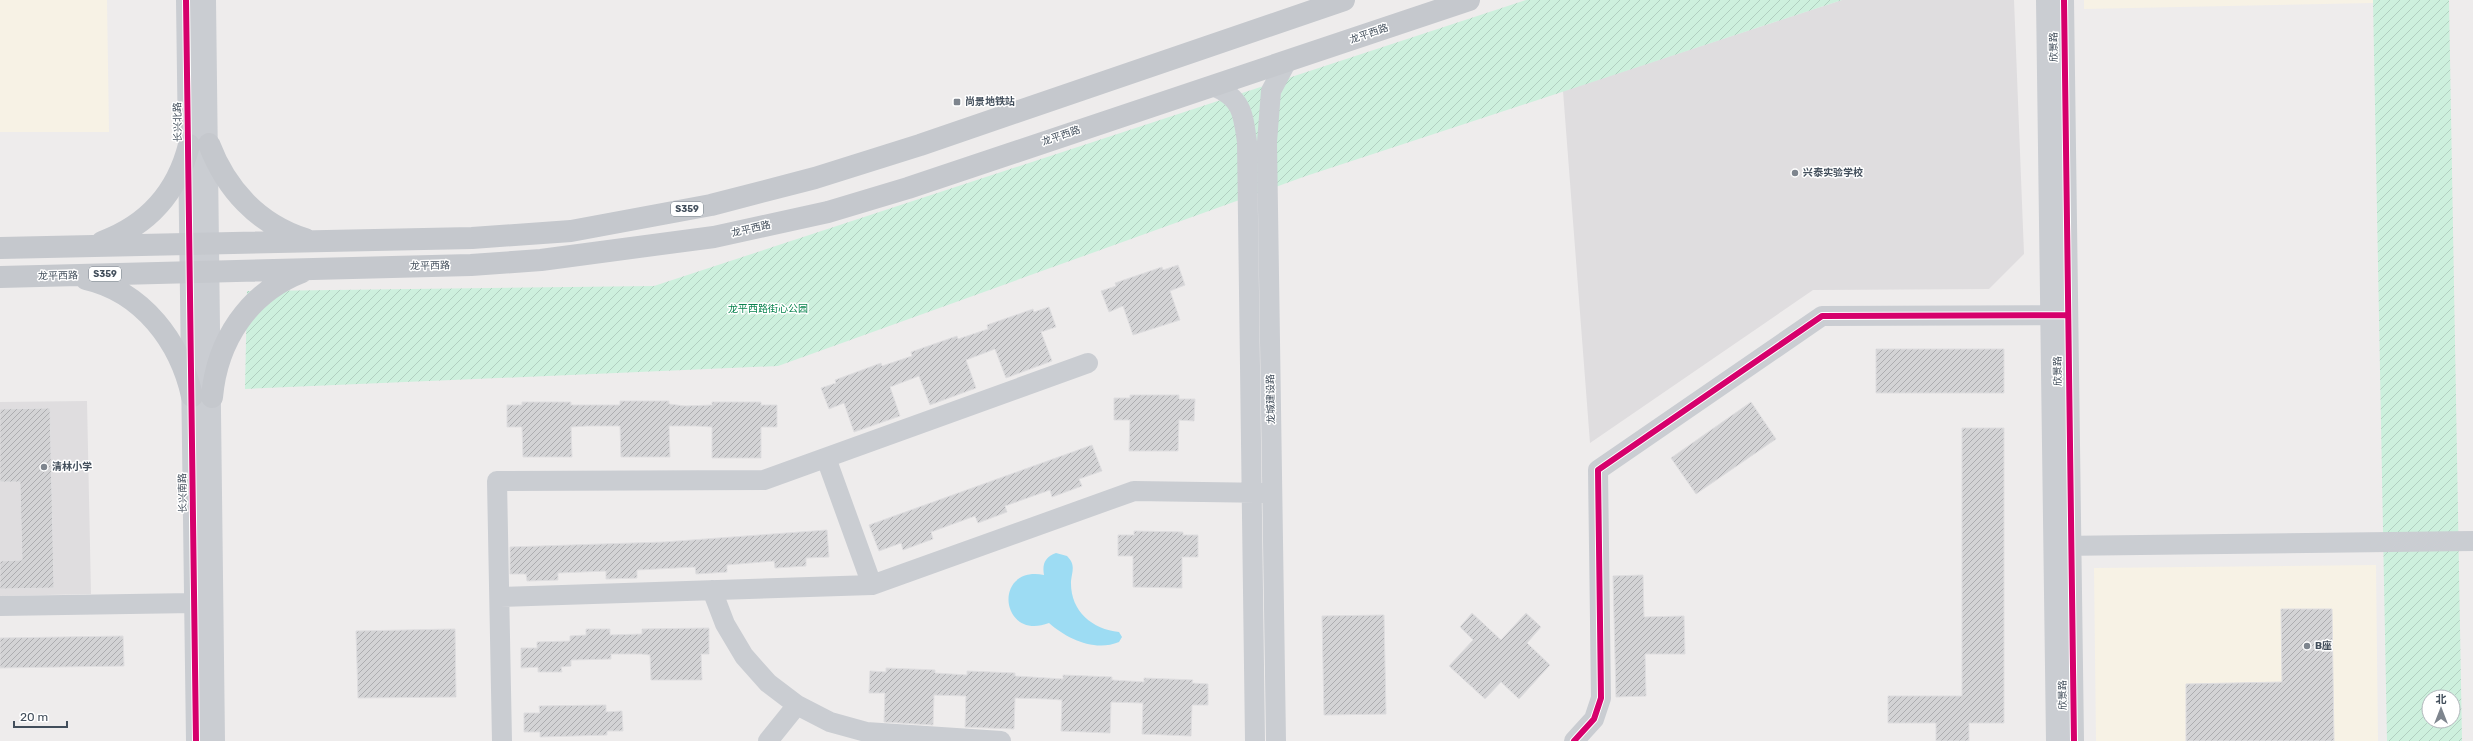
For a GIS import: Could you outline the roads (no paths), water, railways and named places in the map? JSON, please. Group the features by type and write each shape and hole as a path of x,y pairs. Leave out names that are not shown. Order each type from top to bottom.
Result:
{"main road":[{"name":"S359","path":"0,248 472,238 571,231 711,205 815,178 920,145 1344,0"},
{"name":"龙平西路","path":"0,277 471,265 541,260 714,237 828,212 908,188 1469,0"},
{"path":"71,246 101,242 116,236 148,216 173,187 199,144 214,159 232,188 254,212 282,230 314,242"},
{"path":"202,396 217,365 225,341 247,310 276,285 311,269"},
{"path":"71,275 89,279 117,291 151,316 167,335 202,396"}],"street":[{"name":"长兴北路","path":"186,0 199,144"},
{"name":"长兴北路","path":"200,244 199,144 206,0"},
{"name":"欣景路","path":"2046,0 2059,315 2062,545 2056,741"},
{"name":"欣景路","path":"2059,315 2064,0"},
{"name":"龙城建设路","path":"1276,741 1267,118 1272,90 1287,61"},
{"name":"龙城建设路","path":"1213,86 1228,92 1237,103 1244,120 1247,142 1255,741"},
{"name":"长兴南路","path":"200,244 202,396 215,741"},
{"path":"1574,741 1594,719 1601,698 1598,470 1822,316 2059,315"},
{"path":"502,741 497,481 764,480 1088,363"},
{"name":"长兴南路","path":"196,741 194,603 202,396"},
{"path":"826,458 872,585"},
{"path":"500,597 872,585 1134,491 1272,493"},
{"path":"2062,545 2473,540"},
{"name":"欣景路","path":"2062,545 2074,741"},
{"path":"712,590 725,624 744,656 768,683 797,706 830,722 866,732 1001,741"},
{"path":"0,606 194,603"},
{"path":"768,741 797,706"}],"water":[{"path":"1056,553 1067,556 1072,562 1072,592 1074,601 1079,610 1084,617 1100,627 1119,632 1122,637 1119,642 1110,645 1091,645 1073,639 1049,623 1033,626 1020,622 1012,614 1009,602 1010,591 1016,581 1027,575 1044,575 1043,567 1045,561"}],"place":[{"name":"尚景地铁站","path":"957,102"},
{"name":"兴泰实验学校","path":"1795,173"},
{"name":"清林小学","path":"44,467"},
{"name":"B座","path":"2307,646"}],"park label":[{"name":"龙平西路街心公园","path":"768,309"}]}
